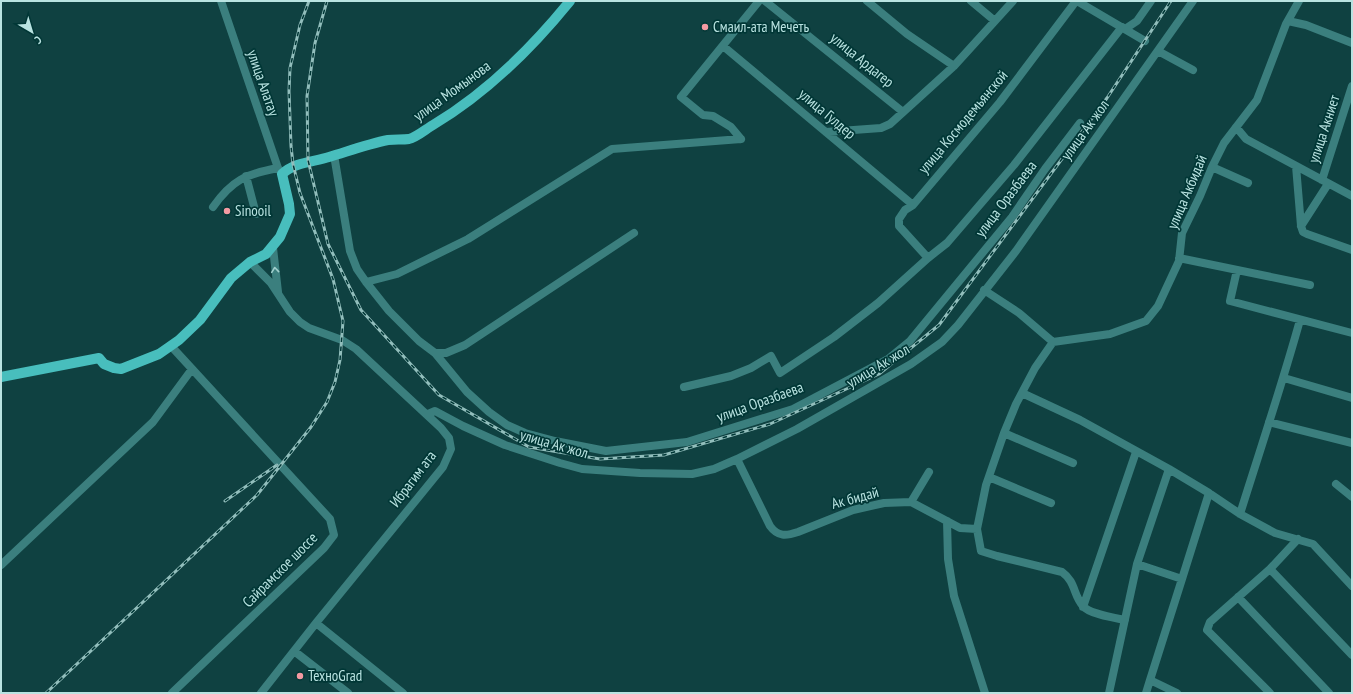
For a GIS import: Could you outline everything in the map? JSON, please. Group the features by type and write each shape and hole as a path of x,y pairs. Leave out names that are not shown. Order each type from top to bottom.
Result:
{"main road":[{"name":"улица Момынова","path":"280,171 293,165 334,155 361,146 389,140 410,139 449,115 497,79 555,19 570,1"},
{"path":"1,377 99,358 104,364 121,369 159,354 171,346 200,320 231,278 250,262 266,254 273,248 280,237 290,214 289,204 280,171"}],"street":[{"name":"улица Алатау","path":"221,1 280,171"},
{"path":"366,282 397,274 468,239 612,149 741,139 731,127 714,116 703,115 681,98 759,1"},
{"name":"улица Ардагер","path":"765,1 903,112"},
{"path":"867,1 907,34 954,66"},
{"path":"971,1 994,21"},
{"path":"826,132 881,128 890,124 954,66 1013,1"},
{"path":"1076,1 1145,41"},
{"name":"улица Космодемьянской","path":"928,258 900,226 898,218 913,205 1000,102 1076,1"},
{"name":"улица Оразбаева","path":"684,387 730,376 751,368 771,356 780,373 834,337 878,303 946,243 1014,165 1123,28 1137,21 1151,1"},
{"name":"улица Ак жол","path":"428,414 435,411 463,426 505,444 582,469 640,473 692,474 714,469 738,459 797,429 911,364 942,342 958,325 984,290 1016,252 1193,1"},
{"name":"улица Акбидай","path":"1053,342 1110,334 1146,321 1158,306 1179,261 1182,233 1212,167 1224,143 1257,100 1288,21 1299,1"},
{"path":"1288,21 1306,25 1352,43"},
{"name":"улица Гулдер","path":"722,46 913,205"},
{"path":"1158,50 1194,70"},
{"name":"улица Акниет","path":"1301,226 1325,182 1352,86"},
{"name":"улица Оразбаева","path":"334,155 350,251 357,269 389,311 419,341 435,353 467,392 489,412 507,425 525,433 554,442 606,451 687,442 793,409 888,359 910,341 1012,217 1045,169 1080,123"},
{"path":"1236,127 1246,139 1352,196"},
{"path":"1296,166 1301,226 1304,232 1352,250"},
{"path":"1212,167 1248,183"},
{"path":"213,208 219,198 232,185 246,176 254,173 280,171"},
{"path":"246,176 256,214"},
{"path":"435,353 446,353 465,345 634,233"},
{"path":"273,248 278,293"},
{"path":"1179,258 1310,285"},
{"name":"Ибрагим ата","path":"250,262 278,293 290,312 300,322 309,328 342,340 356,348 428,414 448,438 451,449 443,468 316,623 261,693"},
{"path":"1237,270 1230,302 1352,333"},
{"path":"984,290 1019,313 1053,342 1035,368 1016,404 987,481 976,529 979,547 984,553 1062,572 1072,583 1078,599 1083,607 1089,611 1125,620"},
{"path":"1240,514 1284,378 1300,320"},
{"name":"Сайрамское шоссе","path":"171,346 330,519 334,535 324,548 172,693"},
{"path":"1,566 153,422 192,369"},
{"path":"1284,378 1352,398"},
{"path":"1022,393 1080,420 1169,469 1240,514 1275,533 1312,544 1352,586"},
{"path":"1269,422 1352,443"},
{"path":"1004,434 1073,462"},
{"path":"1083,607 1136,452"},
{"name":"Ак бидай","path":"738,459 774,532 790,535 853,510 884,503 910,502 960,528 976,529"},
{"path":"1109,693 1137,564 1169,469"},
{"path":"910,502 929,472"},
{"path":"987,481 1050,503"},
{"path":"1336,484 1352,497"},
{"path":"1146,693 1209,493"},
{"path":"947,521 948,559 954,596 986,693"},
{"path":"1270,693 1207,630 1210,622 1270,569 1298,539"},
{"path":"1137,564 1182,579"},
{"path":"1270,569 1352,655"},
{"path":"1238,597 1328,693"},
{"path":"316,623 403,693"},
{"path":"294,651 348,693"},
{"path":"1150,680 1177,693"}],"railway":[{"path":"46,693 257,495 311,427 327,402 335,382 340,360 343,321 333,279 300,193 293,164 291,146 289,91 290,68 300,25 309,1"},
{"path":"327,1 315,43 307,96 308,160 328,244 361,310 439,395 529,447 600,459 664,455 770,424 879,374 939,325 1107,98 1171,1"},
{"path":"225,501 277,465"}],"place":[{"name":"Смаил-ата Мечеть","path":"705,27"},
{"name":"Sinooil","path":"227,211"},
{"name":"ТехноGrad","path":"300,676"}]}
